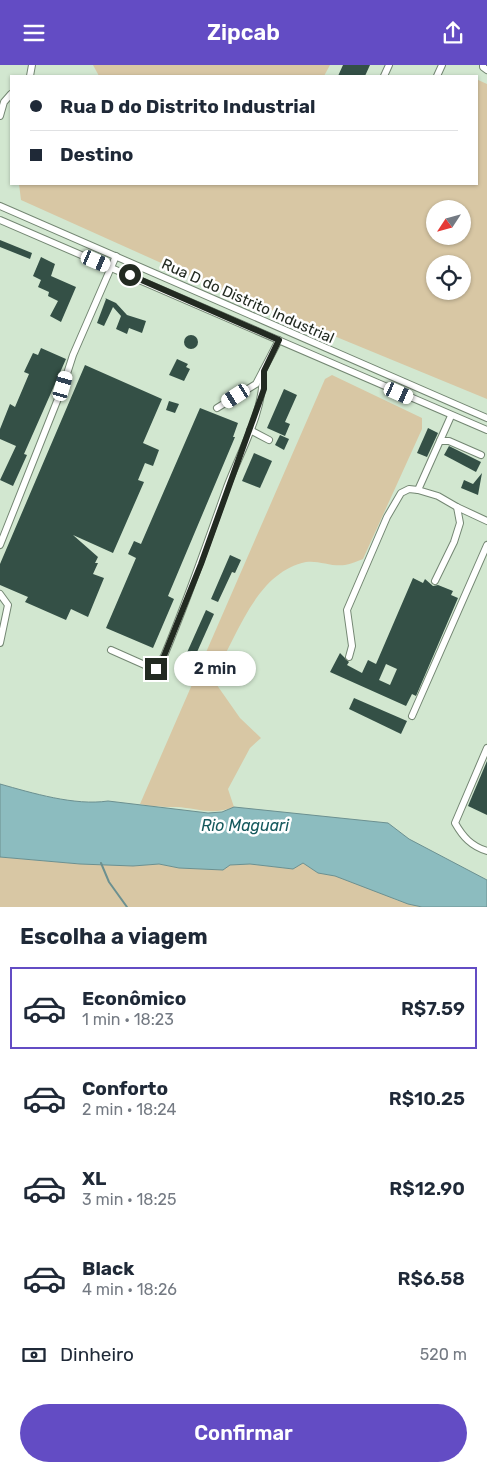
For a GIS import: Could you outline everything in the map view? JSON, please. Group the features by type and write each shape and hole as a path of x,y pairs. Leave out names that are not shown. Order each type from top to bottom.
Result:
{"street":[{"path":"483,65 487,69"},
{"path":"0,116 4,102 10,95"},
{"name":"Rua D do Distrito Industrial","path":"0,206 487,418"},
{"name":"Rua D do Distrito Industrial","path":"0,220 487,430"},
{"path":"0,545 13,518 89,313 116,257"},
{"path":"217,408 256,384 279,340"},
{"path":"112,650 156,669 201,564 250,430 264,389 264,371"},
{"path":"418,489 451,416"},
{"path":"250,430 269,440"},
{"path":"440,441 449,441 481,455"},
{"path":"350,657 352,646 347,610 387,517 401,493 409,489 418,489 438,496 456,507 487,521"},
{"path":"435,581 454,542 460,523 456,507"},
{"path":"412,716 487,545"},
{"path":"0,594 8,605 0,643"},
{"path":"487,747 455,823 462,836 476,848 487,851"}],"shaded area":[{"path":"93,65 330,65 325,75 98,75"},
{"path":"478,80 487,84 487,399 208,284 21,200 19,185 478,185"},
{"path":"332,375 422,418 422,429 363,559 345,565 306,562 288,569 273,579 249,609 212,678 240,718 261,738 250,748 228,789 234,807 226,810 212,811 140,804 325,379"},
{"path":"0,857 80,864 133,866 159,864 179,868 222,870 230,865 250,864 293,869 303,863 318,873 335,876 383,893 396,900 422,907 0,907"}],"water":[{"name":"Rio Maguari","path":"0,784 54,798 82,802 108,801 208,813 222,812 234,807 388,823 409,839 487,880 487,907 422,907 408,904 335,876 318,873 303,863 293,869 250,864 230,865 223,870 179,868 159,864 133,866 80,864 0,857"}],"building":[{"path":"343,65 370,65 365,75 338,75"},
{"path":"0,240 32,253 30,259 0,247"},
{"path":"41,257 55,264 51,276 76,287 61,322 50,316 58,301 48,296 49,292 38,287 41,280 33,276"},
{"path":"105,298 116,303 127,315 146,321 142,333 129,328 127,334 116,329 121,316 113,307 104,326 97,323"},
{"path":"188,335 194,335 198,342 194,349 188,349 184,345 184,339"},
{"path":"41,348 66,359 24,454 27,455 13,486 0,480 16,446 0,439 0,429 10,404 15,407 29,374 24,372 33,353 38,355"},
{"path":"177,359 188,364 186,367 190,369 184,381 169,375"},
{"path":"85,365 162,399 143,443 159,450 153,466 145,463 138,480 144,482 113,553 73,535 98,557 95,563 98,563 93,574 104,578 88,617 71,609 66,620 25,602 28,597 0,585 0,564"},
{"path":"284,389 297,395 285,422 290,424 285,436 267,428"},
{"path":"169,401 179,404 175,413 166,410"},
{"path":"200,408 238,423 233,437 235,437 168,596 174,599 153,648 106,628 136,558 128,554 134,541 141,544"},
{"path":"428,428 438,433 427,457 417,453"},
{"path":"280,435 289,439 284,450 275,445"},
{"path":"449,446 481,462 476,472 444,455"},
{"path":"254,453 272,461 260,488 242,481"},
{"path":"482,473 478,495 461,488 464,480 473,484"},
{"path":"230,555 241,560 235,573 232,572 218,602 211,599"},
{"path":"413,578 423,583 425,579 433,586 438,585 453,591 451,595 458,598 416,696 412,694 406,706 330,672 340,653 349,662 347,665 362,673 368,660 376,664","holes":["386,664 397,669 390,685 379,680"]},
{"path":"206,610 214,614 193,661 185,657"},
{"path":"354,698 407,721 401,734 349,709"},
{"path":"487,761 487,815 468,806"}],"waterway":[{"path":"101,863 109,882 127,907"}],"route":[{"path":"130,275 279,340 264,371 264,389 201,564 179,621 164,656 156,669"}]}
